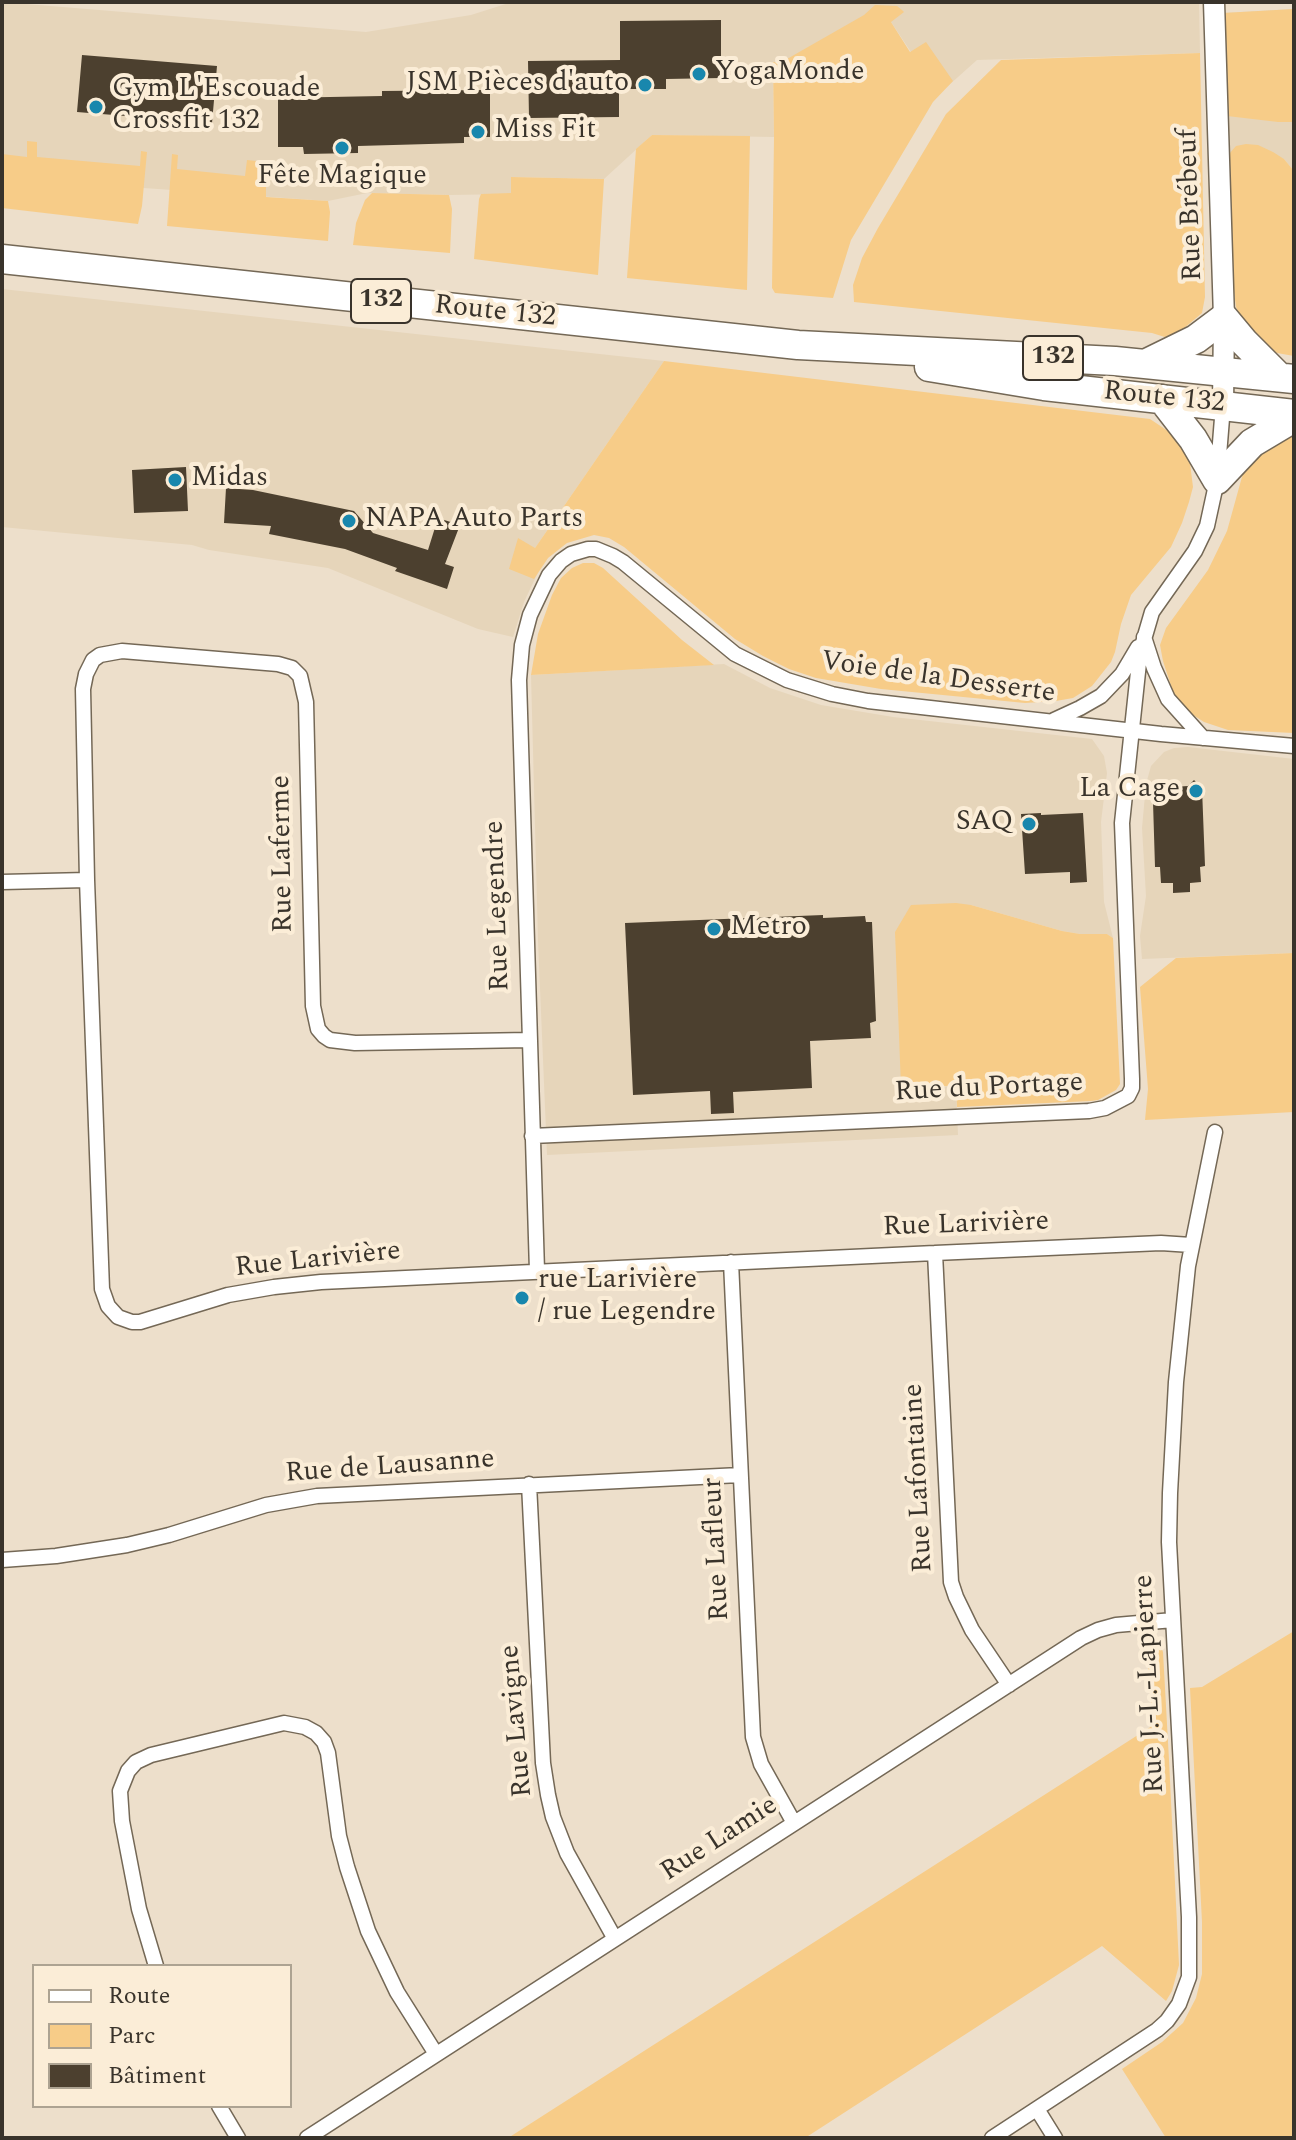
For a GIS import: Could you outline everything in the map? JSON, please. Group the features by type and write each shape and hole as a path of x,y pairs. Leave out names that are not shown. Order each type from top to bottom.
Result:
{"highway":[{"name":"Route 132","path":"2,259 798,345 1147,363 1287,378"},
{"path":"1147,363 1196,339 1224,318 1244,342 1287,378"},
{"name":"Route 132","path":"798,345 1044,386 1294,416"},
{"path":"1162,399 1193,439 1217,480 1252,443 1294,416"}],"street":[{"name":"Rue Brébeuf","path":"1214,2 1224,318 1223,406"},
{"name":"Rue du Portage","path":"532,1136 1089,1111 1118,1103 1128,1096 1132,1079 1123,806 1140,653 1157,603 1190,559 1210,517 1217,480 1223,406"},
{"name":"Voie de la Desserte","path":"571,554 596,549 613,556 727,649 752,664 787,680 850,698 1294,746"},
{"name":"Rue Legendre","path":"537,1271 519,668 524,635 534,605 555,567 571,554"},
{"name":"Rue du Portage","path":"1051,721 1101,696 1122,674 1144,636"},
{"path":"1144,636 1164,693 1203,738"},
{"name":"Rue Laferme","path":"93,660 100,655 122,651 278,664 292,668 300,676 306,702 313,1006 318,1029 324,1036 330,1040 355,1043 529,1040"},
{"name":"Rue Larivière","path":"93,660 83,689 102,1289 108,1306 118,1317 140,1322 228,1295 298,1284 1161,1243 1191,1245"},
{"path":"2,882 87,880"},
{"name":"Rue J.-L.-Lapierre","path":"992,2138 1157,2030 1174,2012 1189,1977 1169,1542 1172,1435 1191,1245 1215,1132"},
{"name":"Rue Lafontaine","path":"935,1253 951,1582 972,1630 1009,1685"},
{"name":"Rue Lafleur","path":"731,1262 753,1737 766,1774 794,1823"},
{"name":"Rue de Lausanne","path":"2,1560 56,1556 127,1545 266,1505 305,1497 740,1475"},
{"name":"Rue Lavigne","path":"529,1484 543,1763 548,1795 567,1853 615,1939"},
{"name":"Rue Lamie","path":"307,2138 1081,1638 1098,1630 1132,1622 1173,1620"},
{"path":"155,1964 139,1909 122,1821 120,1791 128,1771 136,1762 151,1755 284,1723 295,1724 316,1733 324,1742 339,1836 358,1904 397,1992 436,2054"},
{"path":"220,2108 238,2138"},
{"path":"1037,2109 1055,2138"}],"shaded area":[{"path":"2,2 366,32 471,15 512,2 1199,2 1200,53 977,60 939,94 891,22 780,63 773,62 774,137 652,135 604,179 512,177 511,194 367,193 328,201 2,178"},
{"path":"1294,9 1294,171 1284,159 1229,154 1223,13"},
{"path":"2,289 664,361 535,548 548,558 524,602 513,637 478,629 328,568 192,545 2,527"},
{"path":"724,664 770,688 821,705 893,717 1092,739 1104,756 1107,773 1101,822 1104,902 1113,938 1107,934 1062,931 971,905 906,1089 956,1086 958,1135 547,1155 531,675"},
{"path":"1188,747 1294,759 1294,953 1142,959 1140,936 1146,896 1142,828 1146,784 1151,766 1164,752"}],"green space":[{"path":"875,5 897,6 902,10 904,12 891,22 910,52 926,42 953,81 933,102 851,240 833,298 775,293 772,288 773,62 780,63 864,15"},
{"path":"1294,9 1294,122 1227,116 1223,13"},
{"path":"1200,53 1205,297 1202,313 1182,330 1168,338 1152,333 854,302 853,285 862,258 946,114 1001,60"},
{"path":"652,135 750,136 747,290 627,278 636,149"},
{"path":"27,141 37,142 37,157 140,166 141,151 147,152 138,224 2,208 2,154 27,157"},
{"path":"1258,145 1273,152 1294,171 1294,356 1277,353 1259,341 1245,325 1236,307 1229,154 1236,146"},
{"path":"172,154 178,155 177,169 245,176 247,160 266,162 266,197 328,201 328,241 167,226"},
{"path":"511,177 604,179 598,275 474,259 481,194 511,193"},
{"path":"372,193 449,195 452,209 450,253 353,245 356,223 365,200"},
{"path":"664,361 1150,419 1168,431 1182,446 1190,463 1193,487 1171,547 1131,595 1111,662 1092,686 1073,698 1025,703 881,689 816,678 789,669 735,639 609,538 594,535 567,543 548,558 534,579 509,569 518,538 535,548"},
{"path":"1294,436 1294,733 1228,730 1204,722 1175,698 1160,645 1166,628 1208,570 1227,531 1245,466 1253,456"},
{"path":"583,563 594,563 603,568 714,665 531,675 538,634 552,595 561,578"},
{"path":"956,903 1062,931 1107,934 1113,938 1120,1084 1116,1090 1091,1101 957,1107 956,1086 901,1087 895,932 911,905"},
{"path":"1294,953 1294,1112 1145,1120 1148,1089 1140,987 1176,958"},
{"path":"1294,1631 1294,2138 1166,2138 1122,2069 1162,2042 1183,2023 1196,1998 1202,1974 1190,1688 1202,1687"},
{"path":"1145,1634 1163,1652 1179,1965 1166,2001 1102,1946 805,2138 508,2138 1152,1726 1148,1717 1152,1714"}],"building":[{"path":"721,20 721,78 666,79 666,89 619,89 619,117 529,118 528,61 620,60 620,21"},
{"path":"82,55 217,66 212,123 77,112"},
{"path":"490,90 490,137 464,137 464,143 358,146 358,153 304,154 303,147 278,147 278,98 382,96 382,91"},
{"path":"186,467 188,511 134,513 132,470"},
{"path":"226,488 253,490 354,511 373,533 428,550 438,518 460,525 445,564 454,567 447,589 345,549 269,534 271,526 224,523"},
{"path":"1194,780 1202,788 1205,866 1200,867 1201,882 1190,883 1190,892 1173,893 1173,883 1161,883 1160,867 1155,867 1153,802 1157,802 1157,788 1188,786"},
{"path":"1083,813 1087,882 1070,883 1070,872 1025,874 1021,814"},
{"path":"823,915 823,918 865,916 866,922 872,922 876,1021 870,1023 871,1038 810,1041 812,1088 733,1092 734,1113 711,1114 710,1091 633,1095 625,923"}],"place":[{"name":"YogaMonde","path":"699,74"},
{"name":"JSM Pièces d'auto","path":"645,85"},
{"name":"Gym L'Escouade Crossfit 132","path":"96,107"},
{"name":"Miss Fit","path":"478,132"},
{"name":"Fête Magique","path":"342,148"},
{"name":"Midas","path":"175,480"},
{"name":"NAPA Auto Parts","path":"349,521"},
{"name":"La Cage","path":"1196,791"},
{"name":"SAQ","path":"1029,824"},
{"name":"Metro","path":"714,929"},
{"name":"rue Larivière / rue Legendre","path":"522,1298"}]}
